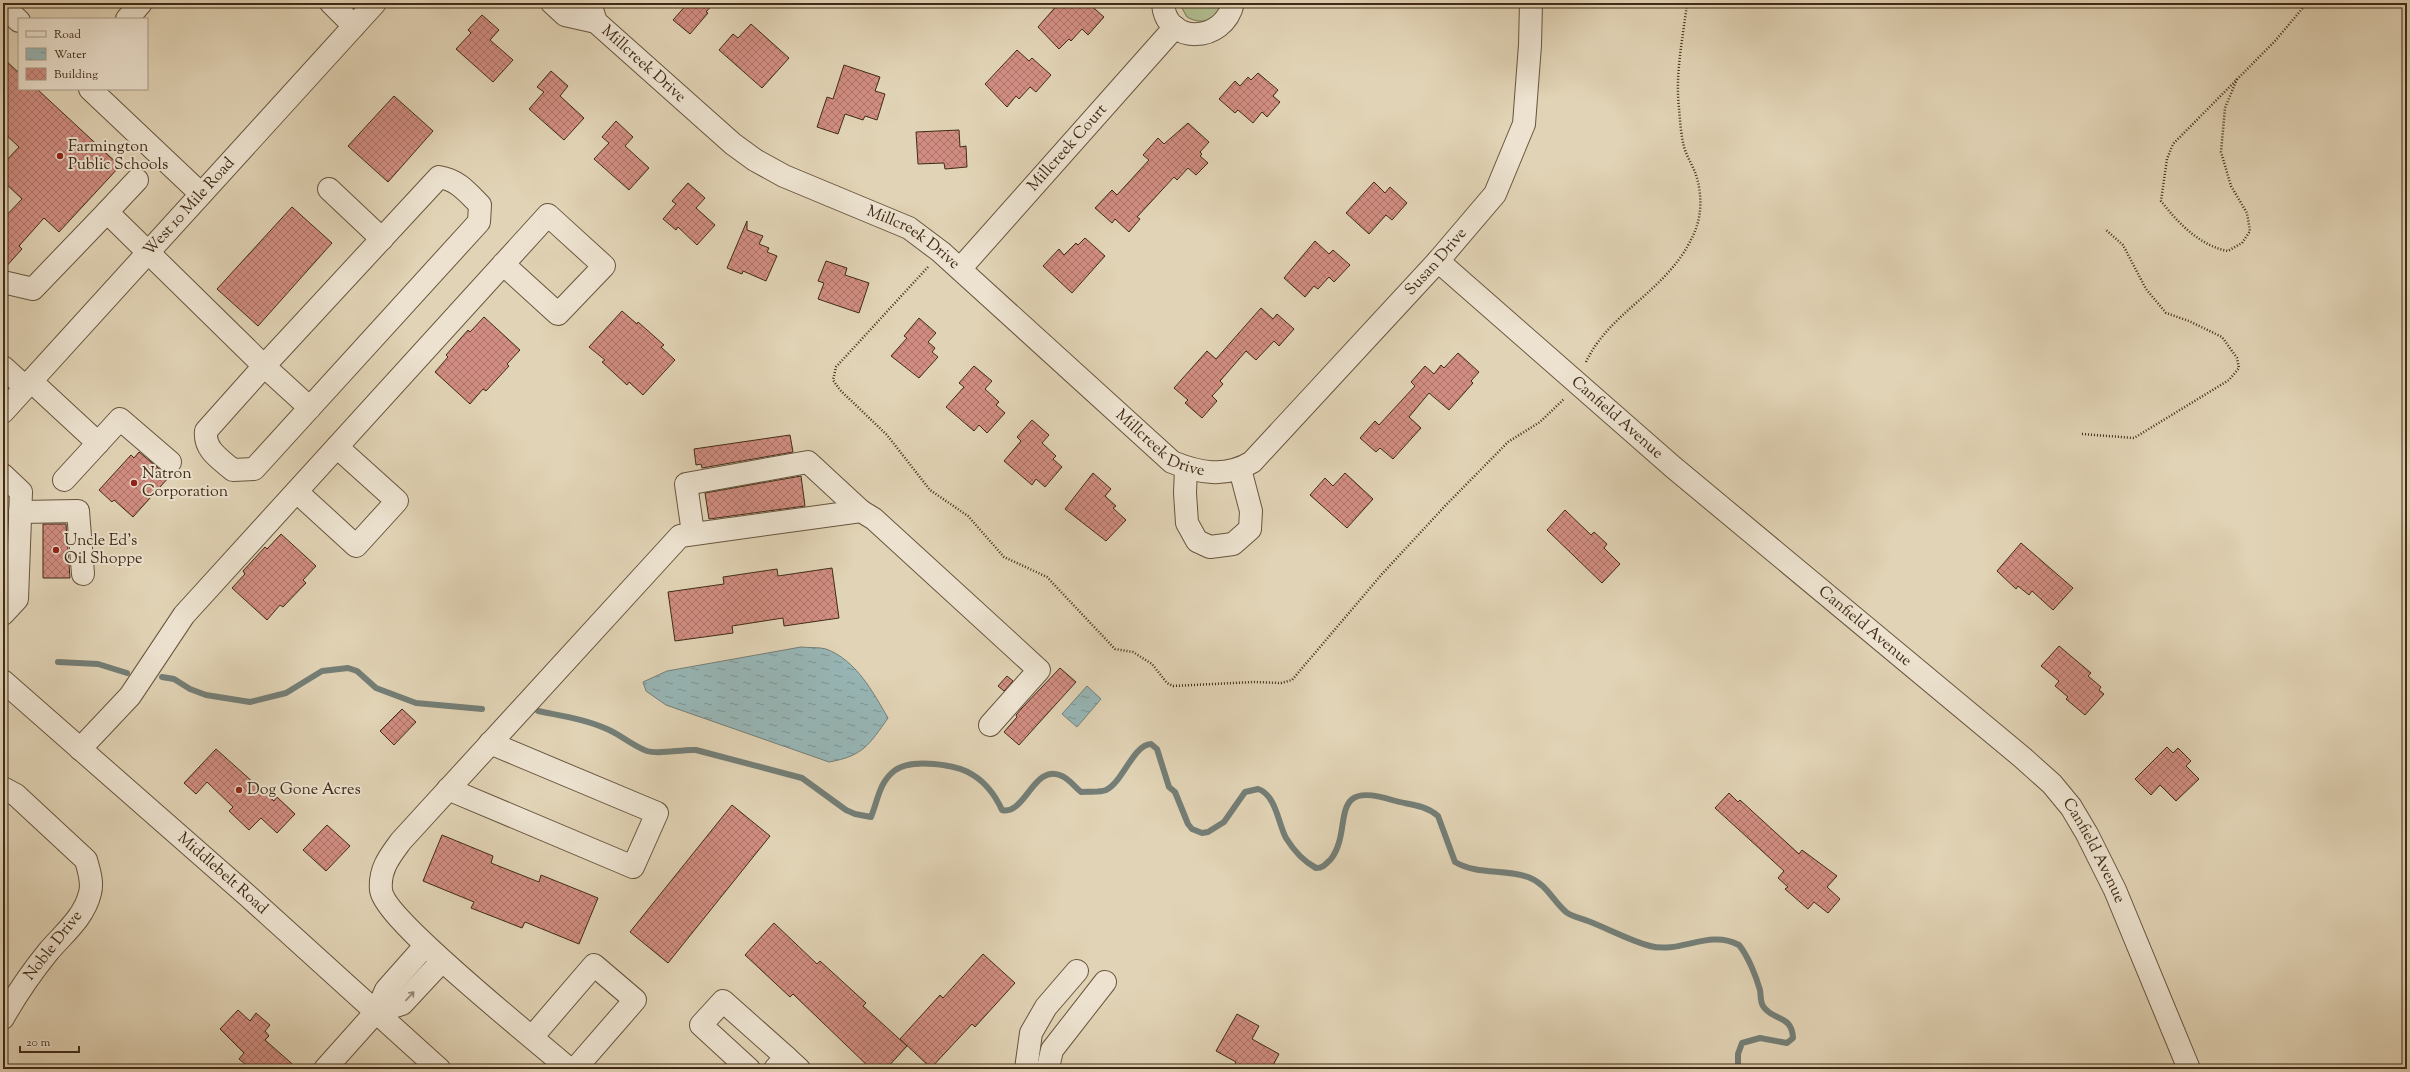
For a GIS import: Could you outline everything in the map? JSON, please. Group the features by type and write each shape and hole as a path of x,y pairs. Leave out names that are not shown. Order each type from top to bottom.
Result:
{"street":[{"path":"129,18 142,3"},
{"path":"331,3 354,26"},
{"name":"West 10 Mile Road","path":"3,412 375,3"},
{"name":"Millcreek Drive","path":"552,3 565,15 593,13 727,138 755,160 784,176 909,228 941,252 1172,462 1186,468 1213,473 1240,470"},
{"path":"1163,3 1168,18 1175,27 1195,35 1216,30 1227,19 1233,3"},
{"name":"Susan Drive","path":"1240,470 1252,462 1438,262 1495,194 1524,124 1530,44 1531,3"},
{"path":"3,6 18,20"},
{"name":"Millcreek Court","path":"960,269 1175,27"},
{"path":"91,90 201,194"},
{"path":"439,177 450,179 460,184 480,205 479,222 254,469 233,470 209,448 205,439 206,431 382,239 439,177"},
{"path":"3,282 34,289 138,180"},
{"path":"329,189 382,239"},
{"path":"107,212 147,253 264,366 310,408"},
{"path":"80,749 130,696 184,615 337,448 503,264 548,215 604,266 558,314 503,264"},
{"name":"Canfield Avenue","path":"1438,262 1673,467 2024,758 2052,784 2079,820 2115,890 2189,1069"},
{"path":"3,367 28,384 98,443"},
{"path":"64,480 120,419 170,462"},
{"path":"296,492 356,546 397,501 337,448"},
{"path":"693,533 686,484 808,462 861,511 874,519 1039,670 990,724"},
{"path":"1186,468 1185,493 1187,523 1197,541 1210,547 1233,544 1250,529 1251,512 1240,470"},
{"path":"3,475 21,492 17,599 3,614"},
{"path":"20,512 78,511 83,574"},
{"path":"570,1069 442,961 394,915 381,891 383,866 401,841 680,536 861,511"},
{"name":"Middlebelt Road","path":"3,681 439,1069"},
{"path":"448,789 633,867 657,813 490,744"},
{"name":"Noble Drive","path":"3,788 16,796 86,860 90,874 91,892 78,918 48,952 23,986 3,1018"},
{"path":"325,1069 376,1012 386,990 425,946"},
{"path":"376,1012 402,1004 442,961"},
{"path":"532,1036 594,965 635,1000 575,1069"},
{"path":"1026,1069 1031,1034 1046,1007 1077,971"},
{"path":"1048,1069 1052,1050 1105,982"},
{"path":"749,1069 701,1025 723,1001 786,1065"}],"path":[{"path":"2237,79 2225,108 2221,152 2231,186 2247,213 2250,231 2242,243 2228,251 2217,249 2201,240 2176,221 2161,201 2167,159 2173,144 2237,79 2275,41 2306,3"},
{"path":"2082,434 2134,438 2229,380 2239,368 2237,358 2222,337 2189,320 2166,313 2146,289 2123,246 2105,229"}],"green space":[{"path":"1179,3 1223,3 1217,14 1209,20 1199,21 1187,17"}],"water":[{"path":"801,647 826,649 837,654 846,661 863,678 888,718 870,742 858,753 829,762 666,705 646,691 643,682 667,671"},
{"path":"1087,686 1101,699 1077,727 1062,714"}],"building":[{"path":"688,3 714,3 706,12 708,13 690,34 673,20"},
{"path":"1059,3 1088,3 1104,17 1088,35 1082,29 1071,41 1069,39 1059,49 1038,27"},
{"path":"482,15 499,30 490,40 513,60 493,82 456,49 471,33 468,30"},
{"path":"751,24 789,58 762,88 719,50 733,34 738,38"},
{"path":"1017,50 1029,61 1032,58 1051,75 1036,92 1030,87 1019,99 1016,96 1007,107 985,84"},
{"name":"Farmington Public Schools","path":"3,58 18,72 18,90 38,90 120,166 59,232 44,218 19,246 22,249 3,270 3,219 22,199 3,181 3,164 19,147 3,132"},
{"path":"844,65 880,77 875,91 885,94 877,120 865,116 863,120 845,114 838,134 817,127 827,97 833,99"},
{"path":"551,71 568,86 560,96 584,118 564,140 529,109 544,92 537,87"},
{"path":"1258,73 1278,90 1273,96 1280,102 1267,117 1262,112 1253,123 1238,110 1235,113 1219,99 1235,81 1240,86 1248,77 1251,80"},
{"path":"394,96 433,131 388,182 348,146"},
{"path":"616,121 633,137 625,146 649,168 629,190 594,159 609,143 602,137"},
{"path":"1188,123 1209,142 1200,152 1202,154 1200,156 1208,163 1196,175 1188,168 1177,180 1174,177 1137,217 1140,219 1129,232 1115,219 1112,223 1095,208 1112,190 1117,195 1149,160 1143,155 1158,138 1164,144"},
{"path":"959,130 960,147 966,146 967,167 945,169 944,163 918,164 916,132"},
{"path":"1374,182 1385,193 1390,187 1407,203 1392,220 1386,215 1369,234 1346,213"},
{"path":"688,183 705,198 696,208 715,225 697,245 678,227 676,230 663,219 676,204 672,201"},
{"path":"292,207 332,243 258,326 217,289"},
{"path":"747,221 747,230 763,236 759,244 769,248 767,252 777,256 766,281 743,271 742,274 727,268"},
{"path":"1085,238 1105,256 1072,293 1043,266 1059,249 1064,255 1076,243 1078,245"},
{"path":"1315,241 1329,254 1333,250 1350,265 1334,282 1329,277 1318,289 1314,286 1305,297 1284,278"},
{"path":"826,261 847,268 845,275 869,283 859,313 818,299 824,283 818,281"},
{"path":"1261,308 1273,319 1277,314 1294,329 1279,346 1274,341 1256,360 1246,351 1220,381 1223,384 1212,396 1217,401 1202,418 1185,403 1188,400 1174,388 1207,351 1216,359"},
{"path":"622,311 637,324 638,322 664,345 661,347 675,360 643,395 629,382 627,385 602,362 605,360 589,347"},
{"path":"484,317 520,350 507,364 509,366 486,391 483,389 470,404 435,372 448,357 446,355 468,330 470,332"},
{"path":"919,318 936,333 928,342 935,348 932,352 938,357 919,378 891,356 907,338 904,336"},
{"path":"1458,353 1479,372 1471,381 1473,383 1449,410 1429,393 1409,417 1421,428 1393,459 1380,448 1376,452 1360,438 1375,421 1379,425 1415,386 1411,382 1425,366 1434,374 1441,365 1444,368"},
{"path":"974,366 992,381 985,389 999,402 996,405 1005,413 987,433 979,425 974,431 946,407 964,387 959,383"},
{"path":"1032,420 1049,435 1042,443 1056,456 1053,459 1062,467 1045,487 1036,479 1032,485 1004,461 1021,441 1017,437"},
{"path":"790,435 793,452 702,468 701,464 696,465 694,449"},
{"name":"Natron Corporation","path":"139,452 169,477 133,517 114,500 112,502 99,490 131,455 134,458"},
{"path":"1093,473 1111,489 1105,496 1116,506 1113,508 1126,520 1106,541 1065,509"},
{"path":"1345,473 1373,499 1347,528 1310,495 1325,478 1333,486"},
{"path":"801,476 805,506 709,519 705,493"},
{"path":"1565,510 1591,535 1594,532 1607,544 1604,548 1620,564 1602,583 1547,530"},
{"name":"Uncle Ed's Oil Shoppe","path":"43,524 66,524 70,578 43,578"},
{"path":"281,534 316,566 303,580 306,583 283,607 280,605 267,620 232,588 245,574 243,571 265,547 267,549"},
{"path":"2021,543 2073,588 2053,610 2032,591 2029,595 2018,586 2016,589 1997,571"},
{"path":"832,568 839,618 784,626 783,618 732,626 733,633 675,641 668,592 724,584 723,577 777,569 778,576"},
{"path":"2059,646 2091,673 2088,676 2101,687 2099,690 2104,694 2085,715 2066,699 2068,697 2055,686 2059,681 2041,666"},
{"path":"1060,668 1076,682 1019,745 1004,732 1017,717 1016,715 1022,708"},
{"path":"1007,676 1013,681 1004,691 998,686"},
{"path":"402,709 416,722 394,745 380,731"},
{"path":"2167,747 2173,753 2178,748 2191,761 2186,766 2199,779 2176,801 2160,785 2151,795 2135,779"},
{"name":"Dog Gone Acres","path":"216,749 274,801 277,797 295,814 277,833 261,818 249,830 229,811 233,807 207,782 196,794 184,783"},
{"path":"1729,793 1738,802 1740,800 1799,854 1802,850 1837,876 1827,887 1840,899 1828,913 1814,902 1808,909 1785,889 1788,887 1778,878 1784,871 1715,808"},
{"path":"732,805 770,836 668,963 630,932"},
{"path":"327,825 350,846 326,871 303,850"},
{"path":"442,835 493,856 491,863 539,882 541,875 598,898 579,944 525,922 522,928 471,908 474,902 423,881"},
{"path":"774,923 817,964 820,961 866,1003 863,1006 907,1046 886,1069 871,1069 793,994 790,997 745,955"},
{"path":"983,954 1015,983 975,1027 972,1024 931,1068 900,1039 940,995 943,998"},
{"path":"238,1010 250,1021 256,1013 270,1025 265,1031 269,1036 265,1040 298,1069 251,1069 239,1059 244,1053 220,1029"},
{"path":"1237,1014 1259,1026 1252,1039 1279,1054 1271,1069 1232,1069 1236,1062 1216,1051"}],"waterway":[{"path":"58,662 98,664 127,673"},
{"path":"162,677 174,679 190,689 206,695 250,702 286,693 322,671 348,668 357,671 376,688 416,703 482,709"},
{"path":"538,711 573,718 599,726 612,731 647,751 658,752 696,750 802,778 846,810 855,814 871,817 882,786 889,776 901,767 934,764 945,765 966,771 978,778 986,786 994,795 1002,810 1010,810 1024,798 1037,782 1044,776 1052,774 1065,777 1081,792 1106,790 1118,780 1139,750 1151,744 1157,749 1169,787 1175,792 1188,824 1192,829 1202,833 1208,832 1224,822 1245,792 1258,789 1264,792 1273,803 1283,832 1292,847 1303,859 1316,868 1323,866 1331,859 1338,847 1345,810 1350,802 1358,796 1371,795 1422,807 1438,816 1455,862 1472,869 1510,873 1535,880 1545,888 1566,912 1571,915 1596,924 1634,941 1661,948 1706,940 1728,941 1739,945 1749,960 1760,990 1763,1006 1771,1014 1785,1021 1789,1025 1792,1030 1793,1038 1787,1043 1760,1038 1742,1043 1738,1054 1738,1069"}],"place":[{"name":"Farmington Public Schools","path":"60,156"},
{"name":"Natron Corporation","path":"134,483"},
{"name":"Uncle Ed's Oil Shoppe","path":"56,550"},
{"name":"Dog Gone Acres","path":"239,790"}]}
